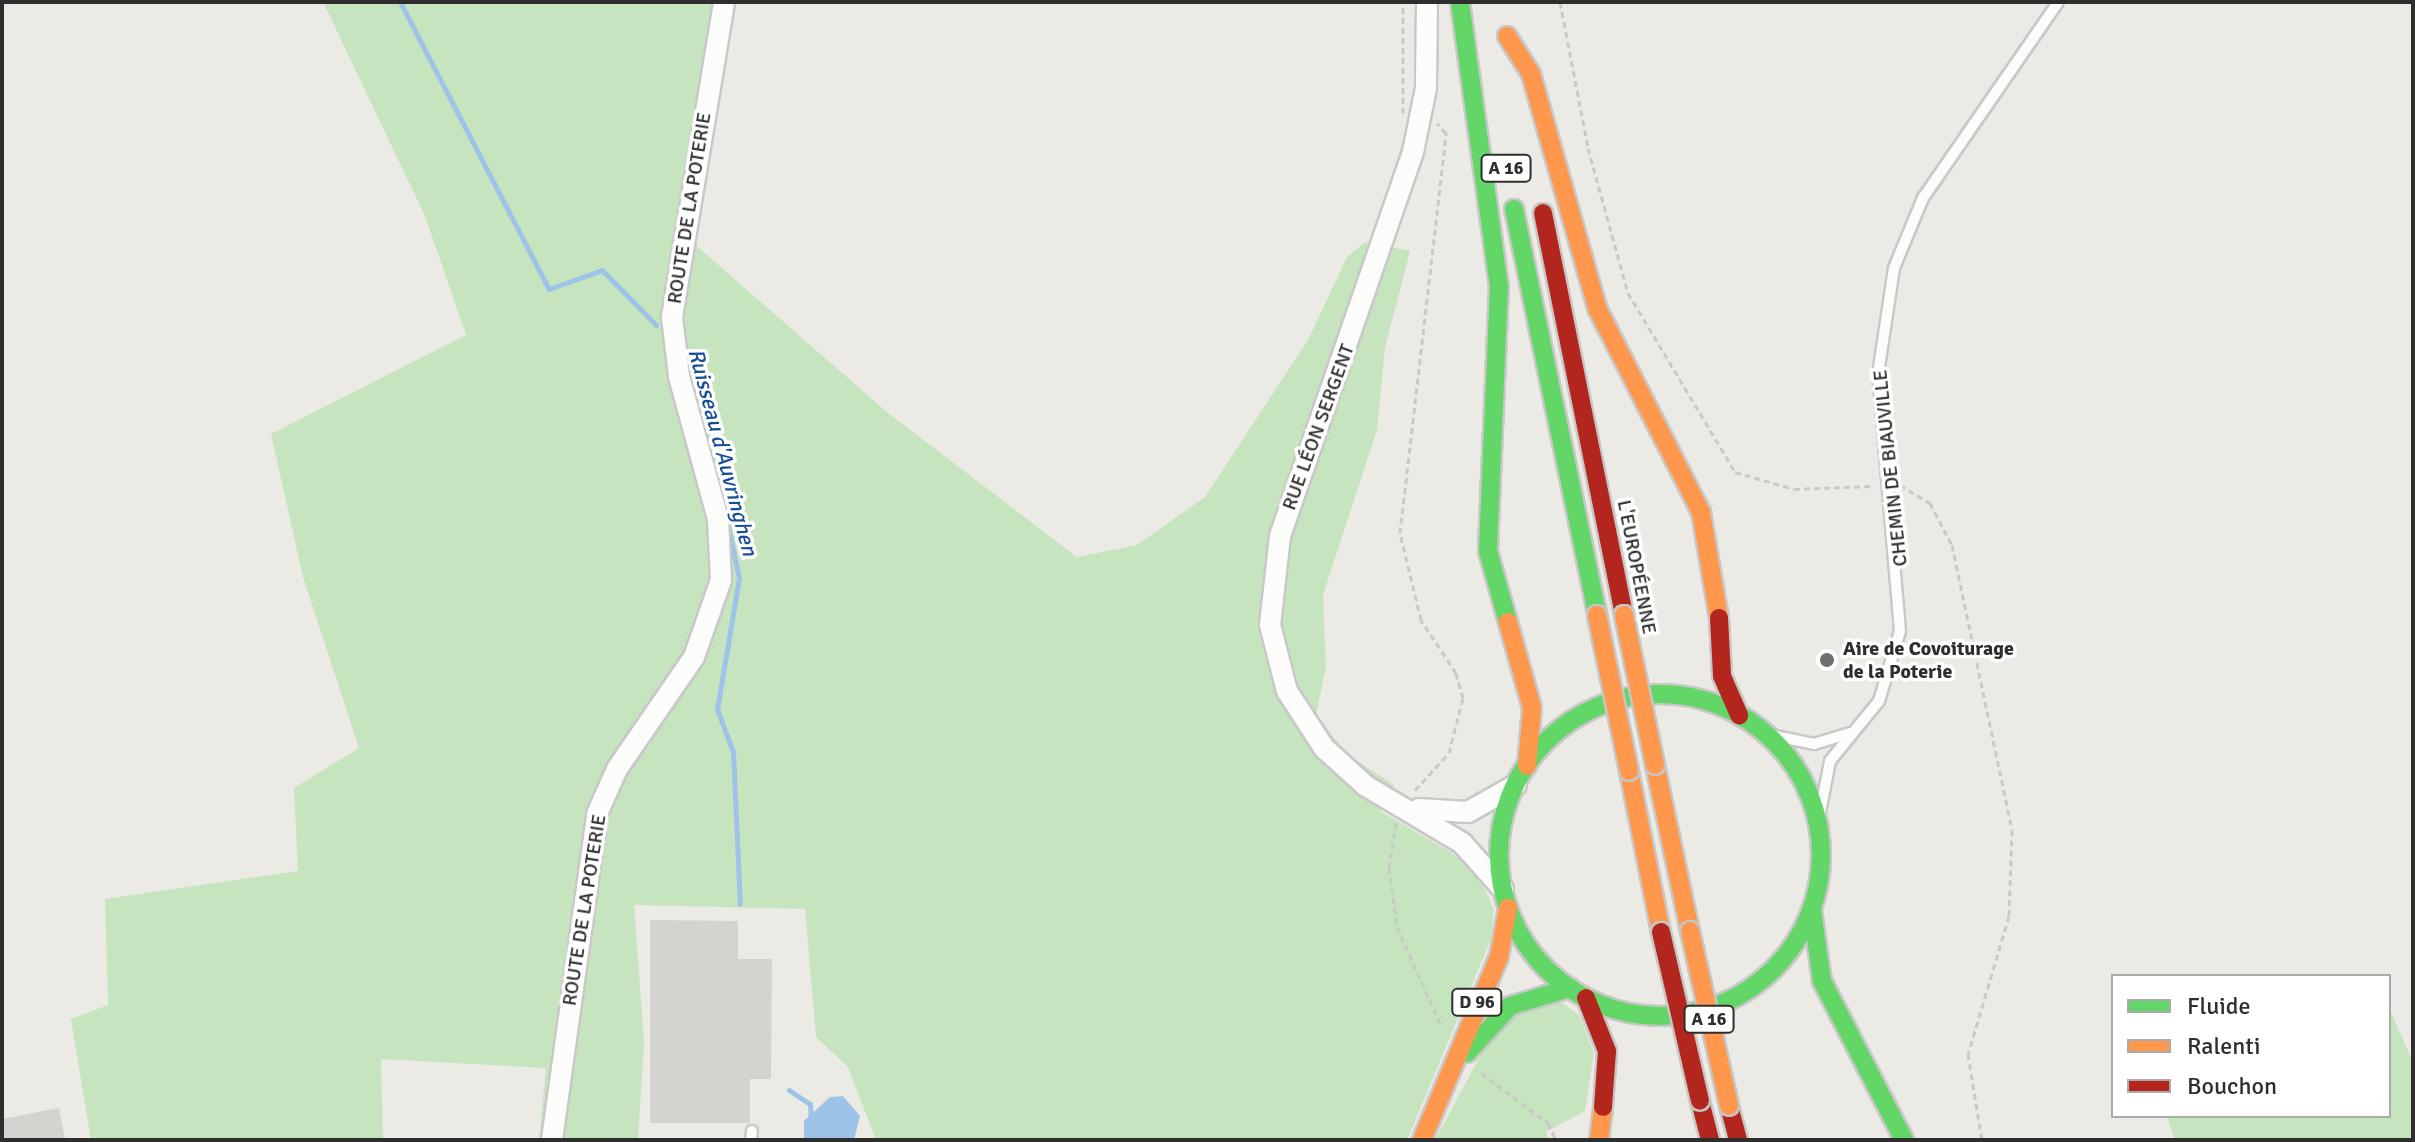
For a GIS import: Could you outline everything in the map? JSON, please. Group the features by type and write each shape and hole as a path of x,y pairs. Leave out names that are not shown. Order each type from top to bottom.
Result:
{"main road":[{"path":"1460,2 1499,286 1487,543 1532,708 1527,766"},
{"name":"A 16","path":"1473,2 1501,144"},
{"name":"A 16","path":"1503,13 1532,157"},
{"path":"1507,36 1531,74 1598,310 1701,512 1716,575 1722,676 1739,715"},
{"name":"A 16","path":"1509,183 1661,932 1710,1140"},
{"name":"L'EUROPÉENNE","path":"1538,187 1655,765 1738,1140"},
{"path":"1578,993 1646,1015 1719,1005 1779,963 1812,909 1820,871 1818,823 1796,770 1765,734 1739,715 1680,696 1618,700 1562,728 1527,766 1516,785 1500,840 1506,898 1530,950 1578,993 1607,1051 1599,1140"},
{"name":"D 96","path":"1422,1140 1499,957 1506,898"},
{"path":"1812,909 1822,981 1904,1140"},
{"name":"D 96","path":"1460,1053 1510,1006 1578,993"}],"street":[{"name":"ROUTE DE LA POTERIE","path":"552,1140 597,814 617,769 694,657 721,580 718,519 679,376 672,317 724,2"},
{"name":"RUE LÉON SERGENT","path":"1427,2 1421,118 1389,233 1284,521 1269,600 1277,663 1306,725 1355,778 1404,805 1472,851 1506,898"},
{"path":"1404,805 1468,812 1516,785"}],"lane":[{"name":"CHEMIN DE BIAUVILLE","path":"1818,823 1826,770 1879,701 1898,647 1901,583 1878,374 1899,252 1923,198 2058,2"},
{"path":"1765,734 1814,744 1854,730"}],"path":[{"path":"1403,2 1400,109 1446,133 1400,533 1421,620 1456,673 1463,698 1449,753 1404,805 1390,847 1397,927 1421,992 1460,1053 1548,1123 1556,1140"},
{"path":"1560,2 1588,148 1628,293 1735,472 1794,489 1890,485 1925,498 1952,545 2012,830 2009,916 1968,1054 1982,1140"}],"green space":[{"path":"323,2 733,2 691,241 888,413 1077,557 1137,545 1205,497 1308,340 1347,257 1365,242 1410,251 1385,348 1377,430 1323,595 1326,667 1316,715 1348,755 1394,785 1380,811 1452,853 1479,876 1494,910 1491,939 1407,1140 876,1140 848,1067 816,1037 805,909 634,905 644,1041 638,1140 539,1140 546,1068 381,1059 383,1140 91,1140 71,1019 108,1005 105,899 298,871 294,788 359,748 303,577 271,434 466,335 425,216"},
{"path":"1559,1000 1580,1016 1594,1053 1585,1111 1546,1132 1549,1140 1435,1140 1490,1038 1522,1011"},
{"path":"2391,1012 2413,1062 2413,1140 2175,1140 2168,1118 2391,1118"}],"water":[{"path":"843,1096 860,1116 854,1140 804,1140 804,1121 830,1097"}],"building":[{"path":"650,920 738,921 738,959 772,959 771,1079 750,1079 750,1123 650,1123"},
{"path":"59,1108 65,1140 4,1140 2,1119"}],"waterway":[{"name":"Ruisseau d'Auvringhen","path":"400,2 549,289 602,270 656,325"},
{"name":"Ruisseau d'Auvringhen","path":"728,527 739,578 717,709 733,752 740,904"},
{"name":"Ruisseau d'Auvringhen","path":"789,1090 810,1104 811,1123"}],"traffic: fast":[{"path":"1460,2 1499,286 1488,551 1508,622"},
{"path":"1514,209 1597,615"},
{"path":"1660,694 1707,701 1736,713 1774,741 1802,779 1814,808 1821,855 1814,902 1802,931 1774,969 1736,997 1707,1009 1660,1016 1613,1009 1584,997 1546,969 1518,931 1506,902 1499,855 1506,808 1518,779 1546,741 1584,713 1613,701 1660,694"},
{"path":"1812,910 1822,981 1904,1140"},
{"path":"1467,1053 1510,1006 1570,988"}],"traffic: slow":[{"path":"1507,36 1531,74 1598,310 1701,512 1719,618"},
{"path":"1597,615 1629,771"},
{"path":"1624,615 1655,765"},
{"path":"1508,622 1532,708 1527,766"},
{"path":"1655,765 1690,931"},
{"path":"1629,771 1661,932"},
{"path":"1422,1140 1499,957 1508,908"},
{"path":"1690,931 1729,1106"},
{"path":"1599,1140 1603,1107"}],"traffic: jam":[{"path":"1543,213 1624,615"},
{"path":"1719,618 1722,676 1739,715"},
{"path":"1661,932 1700,1101"},
{"path":"1586,998 1607,1051 1603,1107"},
{"path":"1700,1101 1710,1140"},
{"path":"1729,1106 1738,1140"}],"place":[{"name":"Aire de Covoiturage de la Poterie","path":"1827,660"}]}
